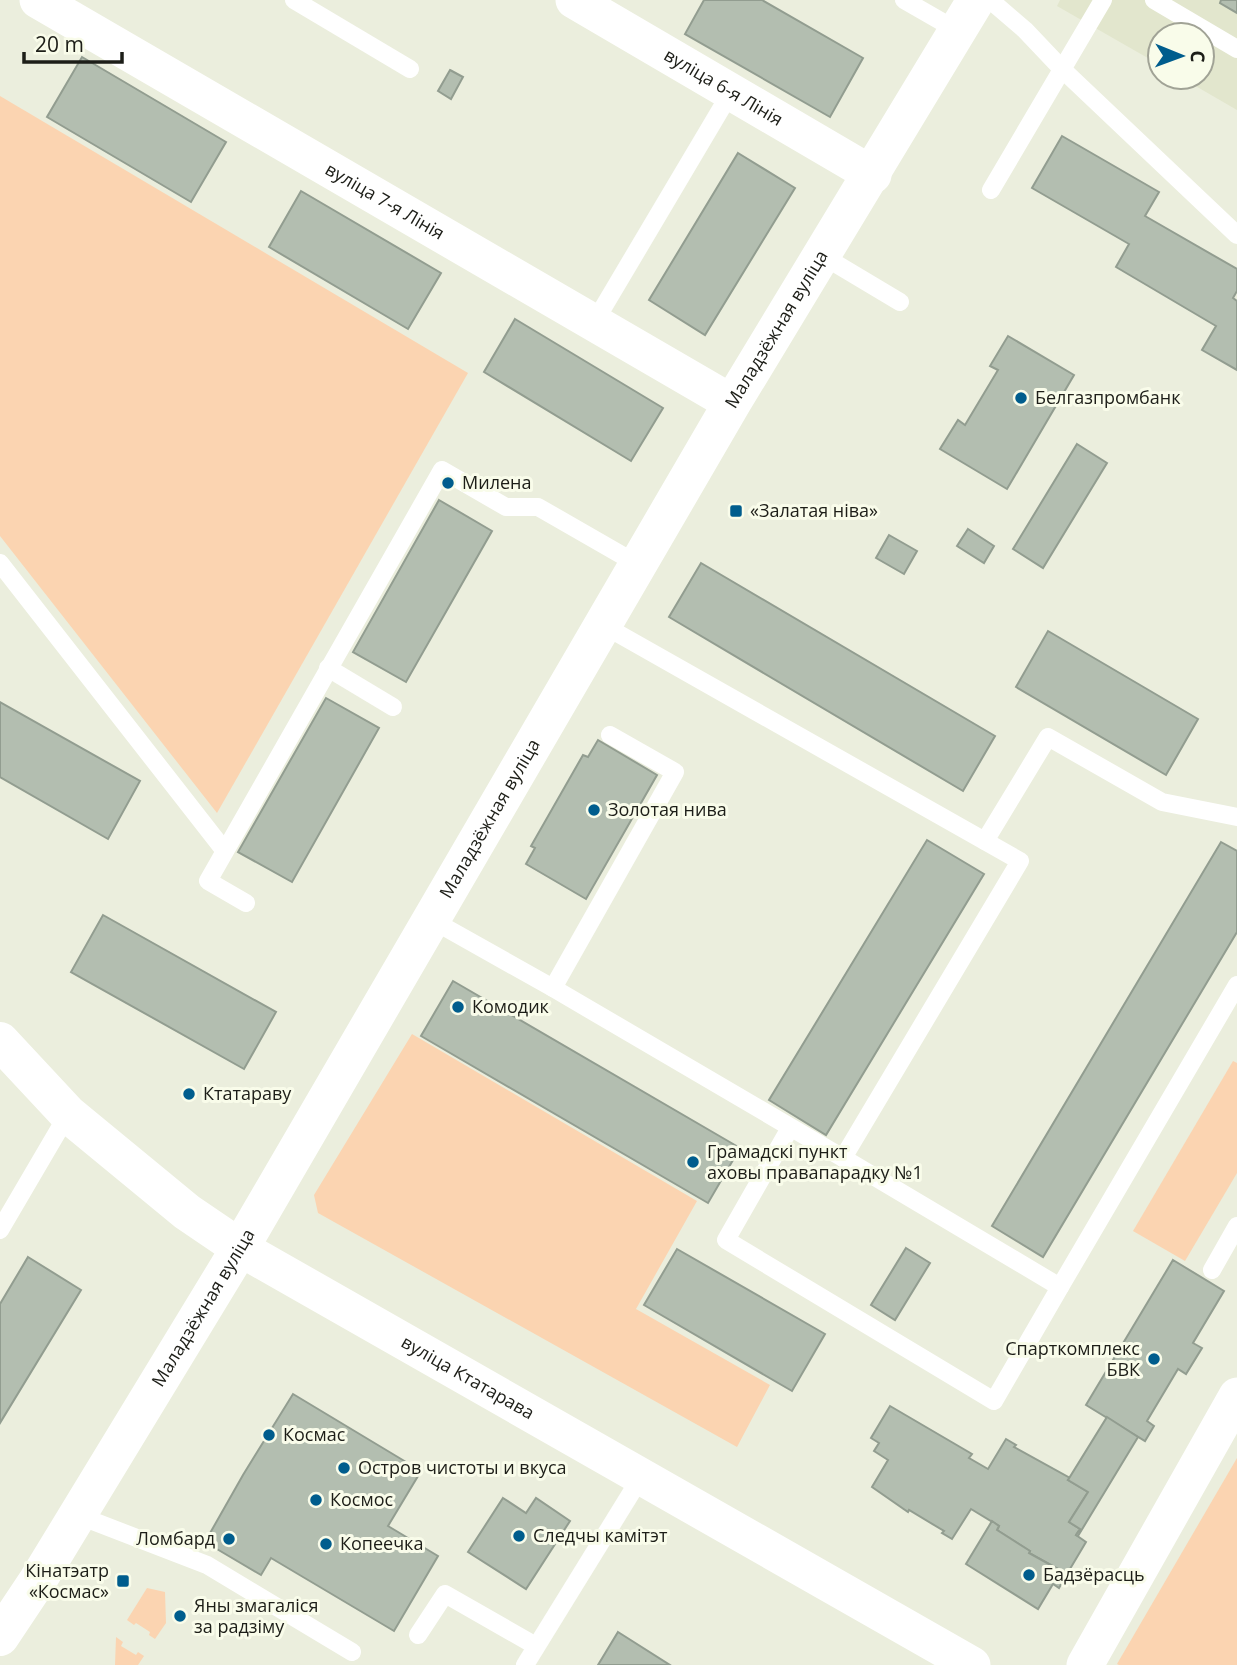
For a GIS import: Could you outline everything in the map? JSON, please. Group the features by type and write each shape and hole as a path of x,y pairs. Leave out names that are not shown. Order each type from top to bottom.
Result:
{"street":[{"name":"вуліца 7-я Лінія","path":"38,0 732,403"},
{"name":"вуліца 6-я Лінія","path":"574,0 873,175"},
{"name":"Маладзёжная вуліца","path":"0,1637 38,1580 240,1248 732,403 873,175 967,16"},
{"name":"вуліца Ктатарава","path":"0,1041 68,1114 187,1212 240,1248 972,1665"},
{"path":"1085,1665 1237,1396"}],"lane":[{"path":"294,0 410,69"},
{"path":"904,0 967,16"},
{"path":"990,0 1025,30 1062,69 1237,235"},
{"path":"991,190 1103,0"},
{"path":"1153,0 1237,50"},
{"path":"594,323 731,92"},
{"path":"823,256 900,302"},
{"path":"246,903 208,881 442,470 506,507 538,507 639,565"},
{"path":"0,564 224,850"},
{"path":"603,625 1020,861 843,1158"},
{"path":"328,668 393,706"},
{"path":"553,988 675,772 610,735"},
{"path":"985,841 1048,737 1162,802 1237,817"},
{"path":"432,920 553,988 1060,1287"},
{"path":"790,1128 726,1240 995,1401 1237,985"},
{"path":"0,1230 68,1114"},
{"path":"1212,1270 1236,1229"},
{"path":"525,1665 641,1477"},
{"path":"77,1515 207,1565 352,1652"},
{"path":"418,1635 445,1594 536,1646"}],"shaded area":[{"path":"1060,0 1237,0 1237,110 1204,91 1216,91 1216,21 1146,21 1146,57 1057,6"},
{"path":"0,96 468,373 217,813 0,536"},
{"path":"412,1034 697,1201 636,1309 770,1385 737,1447 318,1213 314,1195"},
{"path":"1233,1061 1237,1063 1237,1173 1185,1261 1133,1231"},
{"path":"1237,1458 1237,1665 1117,1664"},
{"path":"147,1588 165,1592 166,1623 155,1639 149,1635 150,1632 127,1620"},
{"path":"116,1637 123,1642 121,1646 136,1655 138,1652 144,1656 138,1665 115,1665"}],"building":[{"path":"704,0 762,0 863,58 830,117 685,34"},
{"path":"1221,0 1237,0 1237,13 1220,3"},
{"path":"82,57 226,142 191,202 47,117"},
{"path":"450,70 463,77 451,99 438,91"},
{"path":"1062,136 1159,192 1145,216 1237,269 1237,291 1233,298 1237,301 1237,370 1202,350 1216,326 1116,267 1129,244 1032,188"},
{"path":"738,153 795,188 705,335 649,300"},
{"path":"301,191 441,273 408,329 269,247"},
{"path":"515,319 663,408 631,461 484,372"},
{"name":"Белгазпромбанк","path":"1008,336 1074,375 1007,489 940,449 958,420 965,425 998,370 990,366"},
{"path":"1077,444 1107,463 1043,568 1013,549"},
{"path":"439,500 492,531 406,682 353,652"},
{"path":"968,529 994,546 984,563 957,546"},
{"path":"889,535 917,551 904,574 876,558"},
{"path":"701,563 995,736 963,791 669,617"},
{"path":"1048,631 1198,719 1166,775 1016,687"},
{"path":"326,698 379,728 292,882 238,852"},
{"path":"0,702 140,781 108,839 0,777"},
{"name":"Золотая нива","path":"598,740 657,775 586,899 526,864 535,848 531,846 583,755 588,757"},
{"path":"927,840 984,874 826,1135 769,1100"},
{"path":"1221,842 1237,851 1237,932 1043,1257 992,1226"},
{"path":"103,915 276,1012 244,1069 71,972"},
{"path":"453,981 740,1148 708,1203 421,1036"},
{"path":"906,1248 930,1263 895,1320 871,1305"},
{"path":"677,1249 825,1334 792,1391 644,1305"},
{"path":"28,1257 81,1290 0,1423 0,1304"},
{"name":"Спарткомплекс БВК","path":"1173,1260 1224,1291 1193,1343 1202,1348 1186,1374 1178,1369 1147,1421 1154,1426 1145,1441 1086,1405"},
{"name":"Космос","path":"293,1394 421,1471 388,1526 438,1556 394,1631 271,1558 261,1575 205,1542"},
{"path":"890,1406 972,1454 969,1458 988,1469 1006,1439 1016,1445 1014,1447 1070,1478 1068,1480 1088,1492 1069,1522 1080,1529 1076,1535 1086,1542 1067,1574 1029,1553 1030,1551 997,1530 999,1526 971,1509 952,1539 942,1533 944,1531 909,1510 908,1512 872,1487 888,1460 874,1451 879,1443 871,1438"},
{"path":"1107,1417 1138,1437 1078,1536 1076,1535 1080,1529 1069,1522 1088,1492 1068,1480"},
{"name":"Следчы камітэт","path":"503,1498 526,1513 536,1498 570,1521 526,1589 468,1552"},
{"path":"992,1521 999,1526 997,1530 1030,1551 1029,1553 1067,1574 1059,1588 1053,1584 1038,1609 966,1564"},
{"path":"618,1632 670,1665 598,1665"}],"place":[{"name":"Белгазпромбанк","path":"1021,398"},
{"name":"Милена","path":"448,483"},
{"name":"«Залатая ніва»","path":"736,511"},
{"name":"Золотая нива","path":"594,810"},
{"name":"Комодик","path":"458,1007"},
{"name":"Ктатараву","path":"189,1094"},
{"name":"Грамадскі пункт аховы правапарадку №1","path":"693,1162"},
{"name":"Спарткомплекс БВК","path":"1154,1359"},
{"name":"Космас","path":"269,1435"},
{"name":"Остров чистоты и вкуса","path":"344,1468"},
{"name":"Космос","path":"316,1500"},
{"name":"Следчы камітэт","path":"519,1536"},
{"name":"Ломбард","path":"229,1539"},
{"name":"Копеечка","path":"326,1544"},
{"name":"Бадзёрасць","path":"1029,1575"},
{"name":"Кінатэатр «Космас»","path":"123,1581"},
{"name":"Яны змагаліся за радзіму","path":"180,1616"}]}
